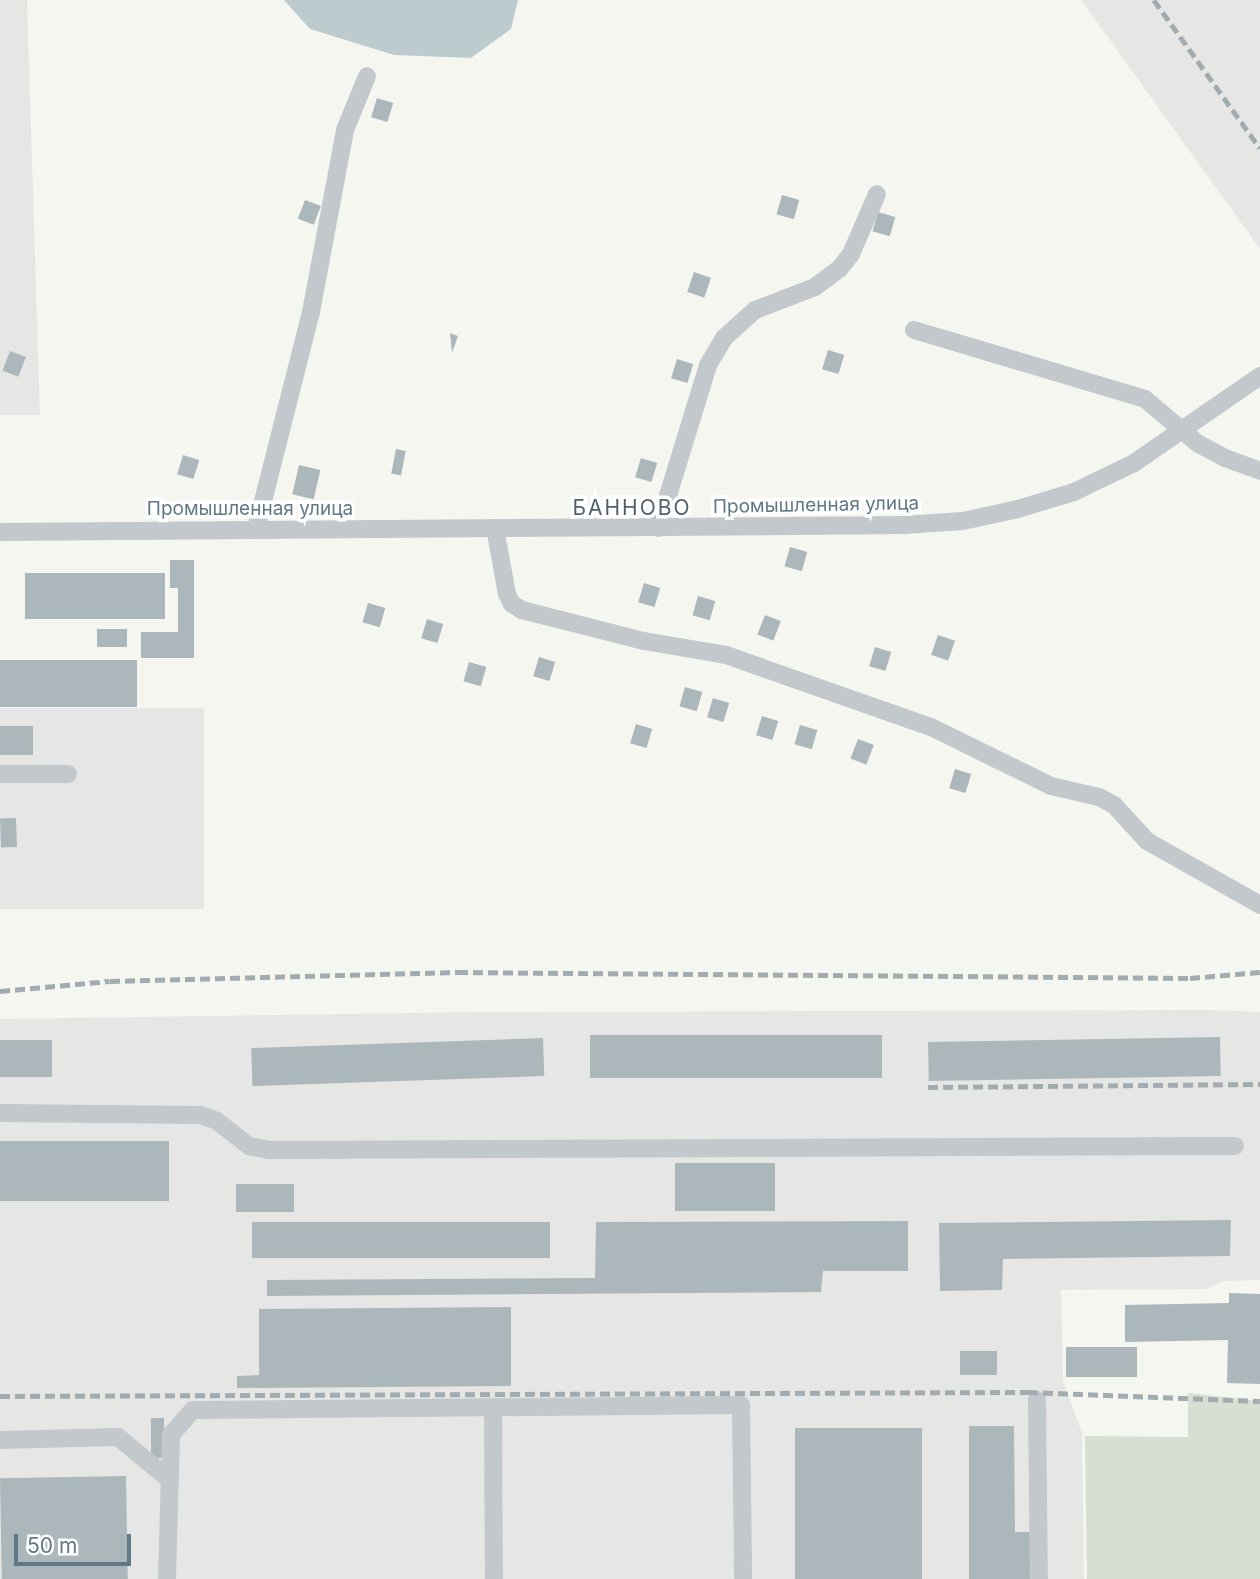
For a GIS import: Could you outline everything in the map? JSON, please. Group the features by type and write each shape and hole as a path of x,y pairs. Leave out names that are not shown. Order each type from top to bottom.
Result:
{"street":[{"path":"256,529 311,312 345,130 367,76"},
{"path":"658,528 708,365 724,338 755,310 815,287 839,270 851,254 877,194"},
{"path":"914,330 1145,399 1181,432 1225,458 1260,471"},
{"name":"Промышленная улица","path":"0,532 904,526 963,521 1018,509 1074,492 1134,463 1260,376"},
{"path":"495,528 507,594 512,604 522,610 644,642 726,655 932,727 1051,786 1099,797 1114,805 1147,841 1260,905"},
{"path":"0,774 68,774"},
{"path":"0,1113 200,1115 217,1121 248,1146 268,1150 1235,1146"},
{"path":"1037,1400 1039,1579"},
{"path":"167,1579 171,1436 193,1410 741,1405 743,1579"},
{"path":"493,1408 494,1579"},
{"path":"0,1440 118,1437 170,1480"}],"shaded area":[{"path":"0,0 27,0 40,415 0,415"},
{"path":"284,0 518,0 511,29 471,58 394,55 310,29"},
{"path":"1081,0 1260,0 1260,249"},
{"path":"0,708 204,708 204,909 0,909"},
{"path":"480,1012 1260,1012 1260,1280 1225,1281 1207,1289 1061,1290 1063,1381 1082,1433 1084,1579 0,1579 0,1019"},
{"path":"1188,1393 1260,1401 1260,1579 1087,1579 1085,1436 1188,1437"}],"building":[{"path":"377,98 393,103 387,122 371,117"},
{"path":"782,195 799,200 794,219 776,214"},
{"path":"305,200 321,206 314,225 298,219"},
{"path":"878,212 895,217 890,236 872,231"},
{"path":"694,272 711,278 704,298 687,292"},
{"path":"450,333 458,336 452,353"},
{"path":"828,350 844,355 838,374 822,369"},
{"path":"10,351 26,357 18,377 2,371"},
{"path":"677,359 693,364 687,383 671,378"},
{"path":"396,449 406,451 401,475 391,474"},
{"path":"183,455 199,460 193,479 177,474"},
{"path":"641,458 657,463 651,482 635,477"},
{"path":"299,465 320,470 314,499 292,494"},
{"path":"790,547 807,552 802,571 784,566"},
{"path":"170,560 194,560 194,658 141,658 141,632 178,632 178,588 170,588"},
{"path":"25,573 165,573 165,619 25,619"},
{"path":"644,583 660,588 654,607 638,602"},
{"path":"698,596 715,601 710,620 692,615"},
{"path":"368,603 385,608 380,627 362,622"},
{"path":"765,615 781,621 773,641 757,635"},
{"path":"427,619 443,624 437,643 421,638"},
{"path":"97,629 127,629 127,647 97,647"},
{"path":"938,635 955,641 948,661 931,655"},
{"path":"875,647 891,652 885,671 869,666"},
{"path":"539,657 555,662 549,681 533,676"},
{"path":"0,660 137,660 137,707 0,707"},
{"path":"469,662 486,667 481,686 463,681"},
{"path":"685,687 702,692 697,711 679,706"},
{"path":"713,698 729,703 723,722 707,717"},
{"path":"762,716 778,721 772,740 756,735"},
{"path":"636,724 652,729 646,748 630,743"},
{"path":"800,725 817,730 812,749 794,744"},
{"path":"0,726 33,726 33,755 0,755"},
{"path":"858,739 874,745 866,765 850,759"},
{"path":"955,769 971,774 965,793 949,788"},
{"path":"16,818 17,847 1,848 0,819"},
{"path":"590,1035 882,1035 882,1078 590,1078"},
{"path":"1220,1037 1221,1076 929,1081 928,1042"},
{"path":"543,1038 544,1076 253,1086 251,1048"},
{"path":"0,1040 52,1040 52,1077 0,1077"},
{"path":"0,1141 169,1141 169,1201 0,1201"},
{"path":"675,1163 775,1163 775,1211 675,1211"},
{"path":"236,1184 294,1184 294,1212 236,1212"},
{"path":"1231,1220 1230,1256 1003,1259 1002,1290 940,1291 939,1223"},
{"path":"908,1221 908,1271 823,1271 821,1292 267,1296 267,1280 595,1278 596,1222"},
{"path":"252,1222 550,1222 550,1258 252,1258"},
{"path":"1229,1293 1260,1294 1260,1384 1227,1383 1228,1340 1125,1342 1125,1305 1229,1303"},
{"path":"511,1307 511,1386 237,1388 237,1376 259,1375 259,1309"},
{"path":"1066,1347 1137,1347 1137,1377 1066,1377"},
{"path":"960,1351 997,1351 997,1375 960,1375"},
{"path":"151,1418 164,1418 164,1458 151,1458"},
{"path":"969,1426 1014,1426 1015,1532 1033,1532 1033,1579 969,1579"},
{"path":"795,1428 922,1428 922,1579 795,1579"},
{"path":"126,1476 128,1579 2,1579 0,1478"}],"railway":[{"path":"1154,0 1260,148"},
{"path":"0,991 110,981 458,972 1190,978 1260,972"},
{"path":"928,1087 1260,1084"},
{"path":"0,1396 1028,1392 1260,1401"}],"district":[{"name":"БАННОВО","path":"632,508"}]}
